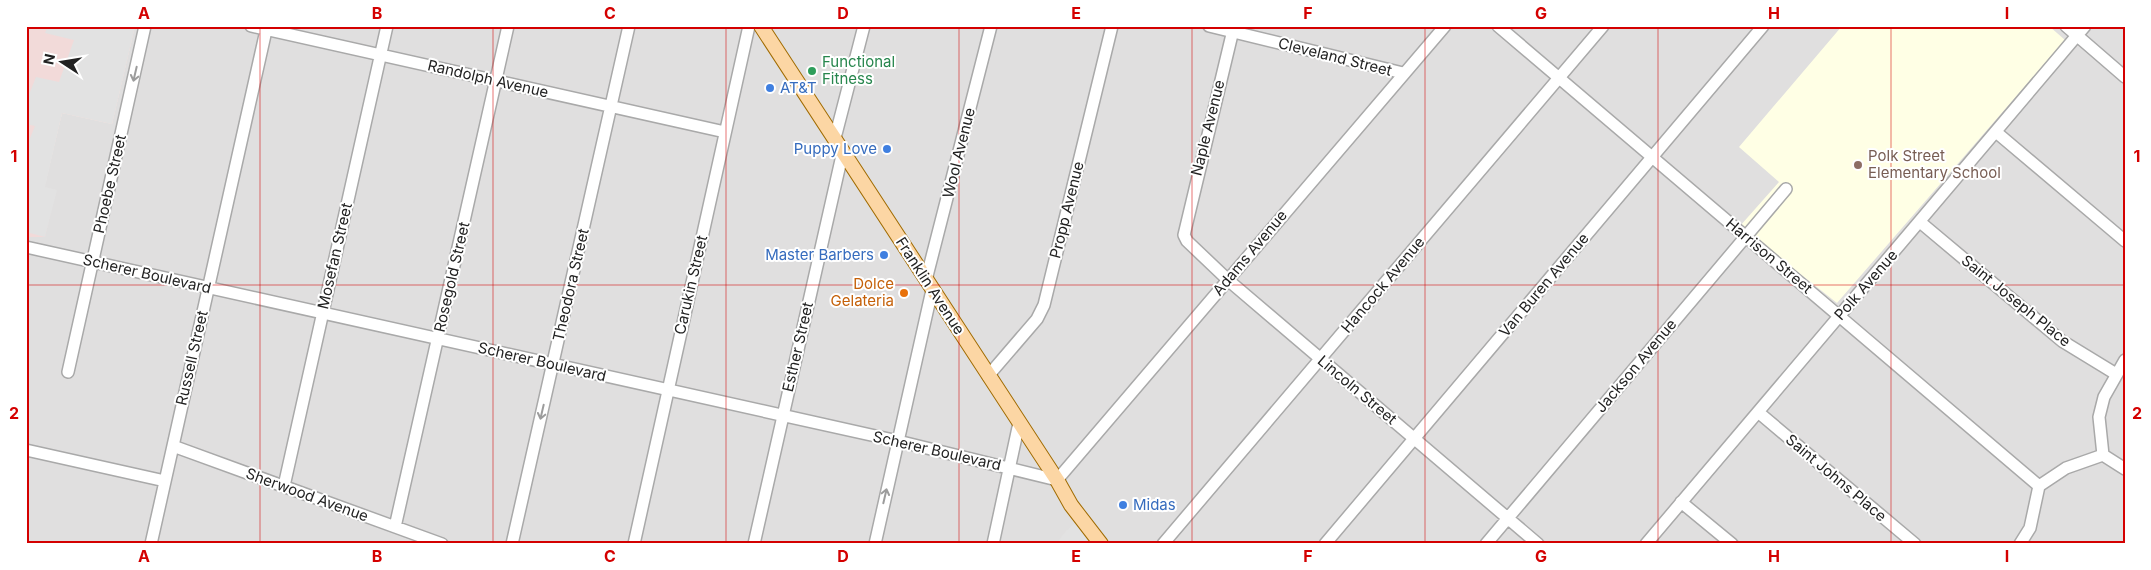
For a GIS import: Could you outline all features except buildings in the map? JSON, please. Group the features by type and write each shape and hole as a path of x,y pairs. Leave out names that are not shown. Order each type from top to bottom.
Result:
{"main road":[{"name":"Franklin Avenue","path":"761,26 988,376 1058,480 1071,505 1101,544"}],"street":[{"name":"Phoebe Street","path":"68,372 145,26"},
{"name":"Randolph Avenue","path":"251,26 725,132"},
{"name":"Mosefan Street","path":"284,486 387,26"},
{"name":"Rosegold Street","path":"395,527 508,26"},
{"name":"Theodora Street","path":"512,544 629,26"},
{"name":"Carukin Street","path":"634,544 749,26"},
{"path":"835,138 864,26"},
{"name":"Wool Avenue","path":"875,544 929,285 991,26"},
{"name":"Propp Avenue","path":"988,376 1037,319 1044,306 1112,26"},
{"name":"Cleveland Street","path":"1209,26 1233,29 1403,73"},
{"name":"Adams Avenue","path":"1058,480 1445,26"},
{"name":"Harrison Street","path":"1498,26 1558,79 1746,236 2039,486"},
{"name":"Hancock Avenue","path":"1163,544 1603,26"},
{"name":"Van Buren Avenue","path":"1325,544 1763,26"},
{"path":"2066,26 2125,77"},
{"name":"Polk Avenue","path":"1646,544 2085,26"},
{"name":"Russell Street","path":"151,544 266,28"},
{"name":"Naple Avenue","path":"1185,230 1233,29"},
{"path":"1996,132 2125,240"},
{"name":"Esther Street","path":"754,544 843,151"},
{"name":"Jackson Avenue","path":"1486,544 1786,188"},
{"name":"Saint Joseph Place","path":"1920,222 2062,342 2116,374"},
{"name":"Lincoln Street","path":"1185,230 1184,236 1187,241 1228,280 1538,544"},
{"name":"Scherer Boulevard","path":"26,247 898,441 1058,480"},
{"path":"2125,360 2104,396 2099,417 2103,455 2125,470"},
{"name":"Saint Johns Place","path":"1758,412 1915,544"},
{"path":"993,544 1019,423"},
{"name":"Sherwood Avenue","path":"172,446 442,544"},
{"path":"26,450 165,481"},
{"path":"2020,544 2030,528 2039,486 2066,468 2103,455"},
{"path":"1681,502 1732,544"}],"shaded area":[{"path":"26,26 135,26 112,124 62,113 44,189 56,190 45,237 26,237"},
{"path":"48,26 135,26 112,124 62,113 45,187 57,190 45,237 26,232 26,148 35,126 26,124 26,102 36,77 59,82 74,40 45,33"},
{"path":"135,26 2125,26 2125,544 26,544 26,237 45,237 44,189 62,113 112,124"},
{"name":"Polk Street Elementary School","path":"1842,26 2049,26 2065,40 1837,303 1740,226 1779,182 1739,147"},
{"path":"1081,518 1104,544 1056,544 1066,531"}],"place":[{"name":"Functional Fitness","path":"812,71"},
{"name":"AT&T","path":"770,88"},
{"name":"Puppy Love","path":"887,149"},
{"name":"Polk Street Elementary School","path":"1858,165"},
{"name":"Master Barbers","path":"884,255"},
{"name":"Dolce Gelateria","path":"904,293"},
{"name":"Midas","path":"1123,505"}]}
